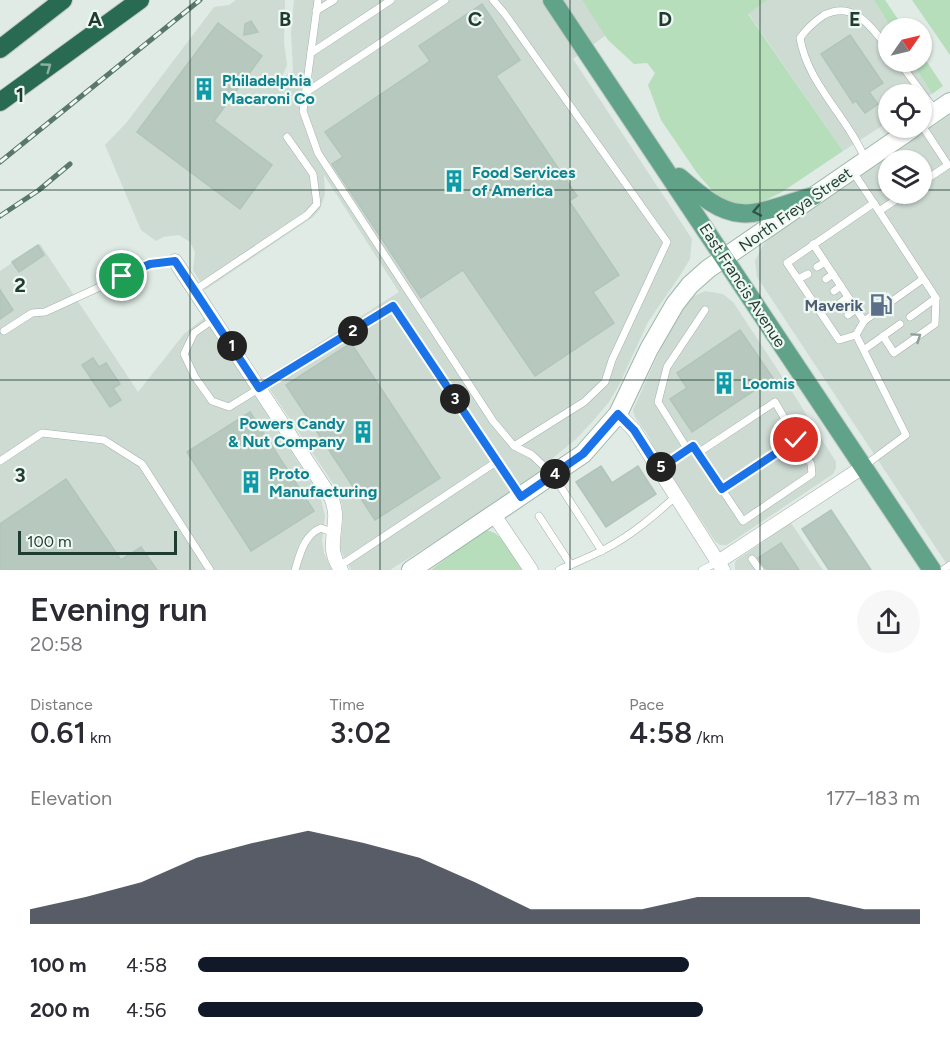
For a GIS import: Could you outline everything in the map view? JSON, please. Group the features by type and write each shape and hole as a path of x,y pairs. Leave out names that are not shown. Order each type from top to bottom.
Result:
{"highway":[{"path":"0,49 63,0"},
{"path":"0,102 140,0"}],"main road":[{"name":"East Francis Avenue","path":"552,0 932,570"},
{"path":"664,165 698,193 733,212 753,213 814,196"}],"street":[{"name":"North Freya Street","path":"411,570 583,454 618,414 649,349 675,304 690,285 725,257 898,138"},
{"path":"175,261 332,500 336,517 331,547 340,568"},
{"path":"618,414 634,430 721,566 862,467"},
{"path":"494,515 531,570"}],"lane":[{"path":"318,0 303,111 318,153 493,421 514,447 532,454 554,475 602,551"},
{"path":"316,11 334,0"},
{"path":"311,53 391,0"},
{"path":"305,93 446,0"},
{"path":"493,0 667,242 604,382 584,402 514,447"},
{"path":"866,160 822,91 802,53 800,38 808,26 833,10 849,9 865,19 878,35"},
{"path":"932,115 948,165 932,176"},
{"path":"195,291 307,215 316,204 312,174 287,137"},
{"path":"851,170 936,298 935,324 894,352 883,336"},
{"path":"874,203 787,262 839,340 856,335 864,321 923,279"},
{"path":"879,211 890,204"},
{"path":"813,244 864,321"},
{"path":"4,331 32,314 55,308 150,264 175,261"},
{"path":"816,267 825,262"},
{"path":"798,279 808,274"},
{"path":"826,279 833,274"},
{"path":"834,291 841,286"},
{"path":"807,292 815,287"},
{"path":"840,303 848,297"},
{"path":"815,304 823,298"},
{"path":"910,317 936,298"},
{"path":"214,319 194,333 184,354 195,377 212,401 229,407 393,306 521,497"},
{"path":"848,315 856,309"},
{"path":"688,450 658,402 667,367 705,310"},
{"path":"822,315 830,310"},
{"path":"830,327 838,322"},
{"path":"865,349 900,324"},
{"path":"856,335 906,435 862,467"},
{"path":"659,469 693,446 743,521 812,474 811,464 775,402 698,453"},
{"path":"0,461 42,433 104,440 142,464 210,570"},
{"path":"722,489 796,440"},
{"path":"340,568 496,462"},
{"path":"559,570 602,551 628,536 649,521 676,496"},
{"path":"539,516 571,565"},
{"path":"295,570 312,532 321,528 333,533"},
{"path":"752,559 760,570"},
{"path":"943,570 950,565"},
{"path":"702,570 721,566"}],"shaded area":[{"path":"236,0 285,0 284,43 287,65 281,79 293,71 291,32 294,0 582,0 606,35 573,59 692,239 690,259 648,322 609,402 592,422 525,485 390,570 351,570 340,549 343,519 342,504 336,488 263,379 399,292 324,175 325,194 320,209 313,217 205,290 193,270 195,252 190,242 179,235 163,237 156,241 141,230 105,145 127,122 214,7 229,5"},
{"path":"767,0 874,0 885,18 878,18 878,72 918,72 926,84 878,84 878,128 843,151 748,13"},
{"path":"950,115 950,569 757,277 755,261 763,245 779,229 878,163 878,204 932,204 932,150 898,150 916,138 932,138 932,127"},
{"path":"40,244 138,392 184,334 204,318 320,496 325,516 322,540 324,553 332,570 0,570 0,271"},
{"path":"705,291 723,294 733,302 836,462 833,474 727,545 720,545 715,541 659,457 633,410 670,328 692,297"},
{"path":"791,523 823,570 735,570 735,562 738,559"}],"green space":[{"path":"582,0 767,0 748,14 843,151 782,192 758,204 734,205 716,195 697,173 661,120 648,85 655,73 647,63 634,64 608,40"},
{"path":"874,0 885,0 897,18 885,18"},
{"path":"912,0 950,0 950,55 932,29 932,18 924,18"},
{"path":"932,70 943,86 932,94 932,84 926,84 918,72 932,72"},
{"path":"484,530 502,539 522,570 431,570"}],"building":[{"name":"Food Services of America","path":"482,4 520,60 496,76 577,196 569,201 619,275 593,292 614,323 535,376 463,270 421,298 332,164 343,157 325,132 430,61 419,46"},
{"path":"251,21 258,32 244,35 245,24"},
{"name":"Philadelphia Macaroni Co","path":"218,23 262,56 214,121 272,165 240,209 137,132"},
{"path":"850,35 883,83 878,84 869,92 878,104 865,113 856,101 853,103 821,54"},
{"path":"38,245 44,255 19,272 12,262"},
{"path":"0,290 13,310 0,319"},
{"name":"Loomis","path":"740,330 773,378 692,432 670,399 687,388 677,373"},
{"name":"Powers Candy & Nut Company","path":"351,343 440,478 375,520 286,385"},
{"path":"93,358 99,367 106,363 120,384 113,388 121,400 110,407 82,365"},
{"name":"Proto Manufacturing","path":"250,412 314,511 251,551 187,452"},
{"path":"601,466 612,483 638,466 656,494 606,527 576,482"},
{"path":"66,479 121,560 141,547 157,570 0,570 0,524"},
{"path":"831,510 871,570 829,570 802,529"},
{"path":"781,543 799,570 766,569 758,558"}],"railway":[{"path":"0,162 200,0"},
{"path":"0,216 39,190 70,164"}],"place":[{"name":"Philadelphia Macaroni Co","path":"204,89"},
{"name":"Food Services of America","path":"454,181"},
{"name":"Maverik","path":"881,305"},
{"name":"Loomis","path":"724,383"},
{"name":"Powers Candy & Nut Company","path":"363,432"},
{"name":"Proto Manufacturing","path":"251,482"}],"route":[{"path":"122,276 150,264 175,261 259,388 393,306 521,497 583,454 618,414 634,430 659,469 693,446 722,489 796,440"}]}
